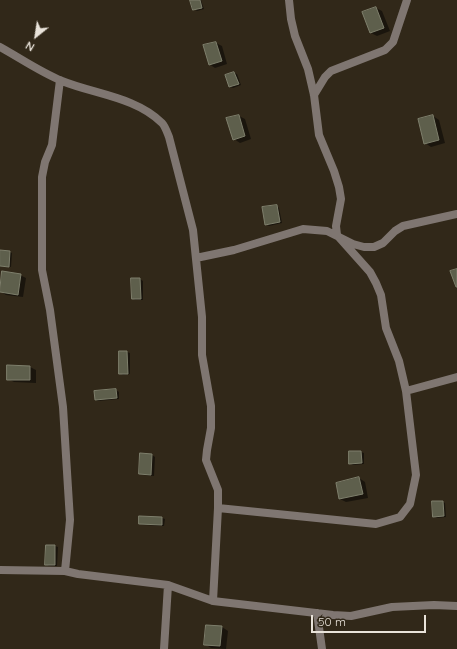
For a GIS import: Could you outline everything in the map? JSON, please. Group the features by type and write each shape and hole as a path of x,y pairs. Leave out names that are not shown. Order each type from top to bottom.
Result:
{"street":[{"path":"218,508 376,524 400,517 410,504 416,475 406,391 399,361 386,328 381,295 370,272 337,235 336,226 341,198 339,187 319,135 314,95 308,69 295,36 289,0"},
{"path":"314,95 325,77 332,71 385,50 393,42 407,0"},
{"path":"0,47 60,80 81,88 129,102 163,124 169,136 193,230 202,317 202,354 211,406 212,420 206,460 218,490 213,601"},
{"path":"60,80 52,145 45,162 42,176 42,270 50,310 63,407 70,520 65,571"},
{"path":"196,258 234,250 303,229 327,231 353,244 364,247 374,247 383,243 390,235 403,226 457,214"},
{"path":"406,391 457,377"},
{"path":"0,570 65,571 78,574 168,585 213,601 351,616 392,608 434,605 457,606"},
{"path":"164,649 168,585"},
{"path":"316,613 322,649"}],"building":[{"path":"190,0 200,0 202,8 193,10"},
{"path":"376,7 384,28 370,33 362,12"},
{"path":"216,42 222,61 209,65 203,45"},
{"path":"234,72 239,84 229,87 225,75"},
{"path":"239,115 245,136 233,140 226,118"},
{"path":"433,115 439,140 424,144 418,119"},
{"path":"277,205 280,222 265,225 262,207"},
{"path":"0,250 10,251 9,267 0,266"},
{"path":"457,269 457,287 456,287 450,271"},
{"path":"2,271 21,274 18,295 0,292"},
{"path":"131,278 140,278 141,299 132,299"},
{"path":"119,351 127,351 128,374 119,374"},
{"path":"7,365 30,366 30,380 7,380"},
{"path":"116,389 117,398 95,400 94,391"},
{"path":"349,451 361,451 362,463 349,464"},
{"path":"140,453 152,454 151,475 139,474"},
{"path":"359,477 363,494 339,499 336,483"},
{"path":"432,501 443,501 444,516 433,517"},
{"path":"139,516 162,517 162,525 139,524"},
{"path":"46,545 55,545 55,565 45,565"},
{"path":"206,625 222,626 220,646 204,645"}]}
